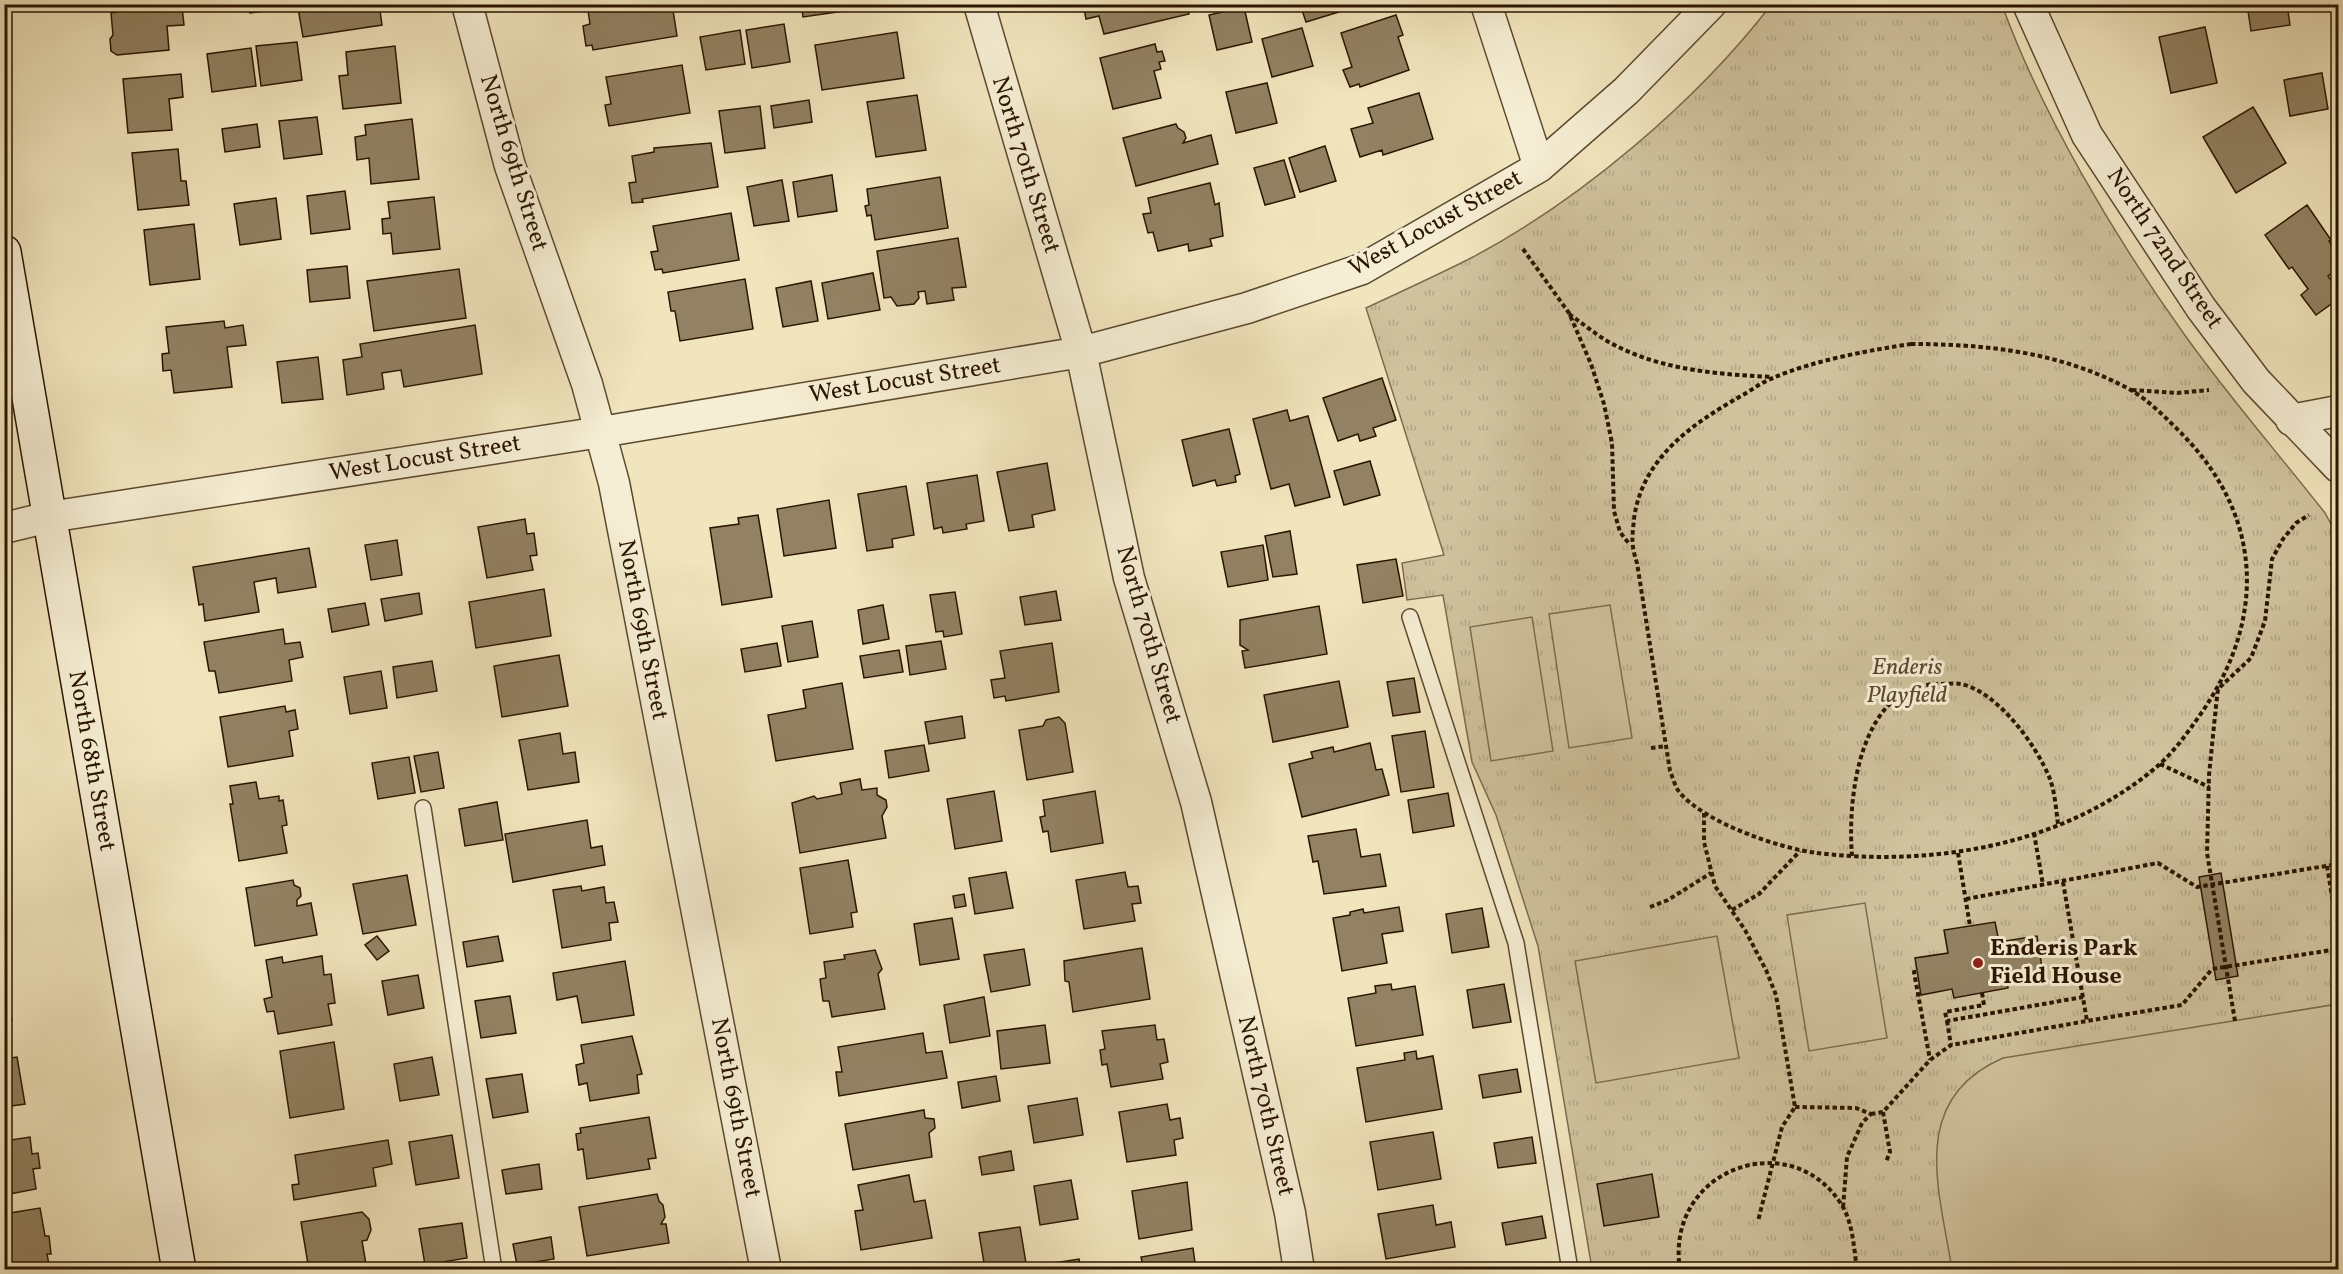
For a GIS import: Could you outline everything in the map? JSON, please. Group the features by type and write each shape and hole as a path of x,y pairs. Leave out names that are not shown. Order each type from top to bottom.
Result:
{"street":[{"name":"North 69th Street","path":"467,4 510,166 601,432 614,483 766,1269"},
{"name":"North 70th Street","path":"979,4 1081,352 1129,578 1196,802 1290,1214 1299,1269"},
{"path":"1486,4 1539,166"},
{"name":"West Locust Street","path":"4,528 49,517 601,432 1081,352 1247,308 1362,268 1539,166 1626,91 1711,4"},
{"name":"North 72nd Street","path":"2028,4 2087,135 2201,308 2256,381 2338,467"},
{"name":"North 68th Street","path":"4,252 179,1269"},
{"path":"2291,420 2338,411"}],"lane":[{"path":"1410,616 1515,943 1570,1269"},
{"path":"423,808 494,1269"}],"path":[{"path":"1523,249 1569,314 1604,404 1612,443 1614,511 1620,532 1631,546 1637,563 1670,771 1677,790 1704,813 1750,834 1800,851 1852,856 1917,857 1958,853 2034,833 2058,824 2122,792 2160,764 2180,742 2218,689 2251,658 2265,621 2272,560 2283,538 2296,523 2308,516"},
{"path":"1569,314 1607,340 1643,357 1685,370 1773,378"},
{"path":"1631,546 1635,511 1645,481 1659,457 1710,414 1773,378 1869,350 1911,344 1962,344 2049,357 2090,371 2131,390 2171,423 2217,474 2237,518 2246,567 2247,598 2230,661 2218,689 2209,787 2207,853 2235,1021"},
{"path":"2131,390 2177,393 2209,390"},
{"path":"1852,856 1851,797 1864,754 1880,714 1901,694 1928,684 1962,684 1994,702 2022,730 2049,778 2058,824"},
{"path":"1651,748 1666,746"},
{"path":"2160,764 2209,787"},
{"path":"1704,813 1704,843 1715,886 1758,954 1776,995 1795,1107 1782,1127 1758,1221"},
{"path":"2034,833 2043,885"},
{"path":"1732,910 1760,894 1800,851"},
{"path":"1958,853 1971,926"},
{"path":"1966,899 2158,863 2197,887 2338,864"},
{"path":"2327,866 2338,932"},
{"path":"1650,907 1668,900 1711,873"},
{"path":"2063,882 2087,1021"},
{"path":"1795,1107 1856,1108 1870,1114 1883,1112 1930,1060 1951,1045 2181,1005 2212,969 2338,949"},
{"path":"1917,972 1914,972 1930,1060"},
{"path":"1951,1045 1946,1012 1984,1005 1982,993"},
{"path":"1947,1021 2083,997"},
{"path":"1883,1112 1890,1152 1886,1162"},
{"path":"1843,1208 1847,1157 1862,1123 1870,1114"},
{"path":"1680,1269 1679,1234 1684,1216 1696,1197 1723,1173 1740,1167 1771,1164 1806,1173 1821,1182 1843,1208 1850,1224 1857,1269"}],"green space":[{"name":"Enderis Playfield","path":"1771,5 2002,5 2059,132 2132,258 2201,357 2325,513 2338,537 2338,1269 1592,1269 1538,946 1496,815 1472,762 1443,595 1407,600 1402,563 1444,555 1366,308 1473,257 1555,207 1635,146 1672,112 1708,77"},
{"path":"1610,605 1632,738 1569,748 1549,614"},
{"path":"1532,617 1553,751 1491,761 1470,627"},
{"path":"1865,903 1887,1038 1809,1051 1787,915"},
{"path":"1717,936 1739,1058 1596,1083 1575,961"},
{"path":"2338,1004 2338,1269 1952,1269 1937,1178 1937,1149 1942,1122 1953,1097 1973,1076 2003,1058"}],"building":[{"path":"116,4 182,7 184,25 167,26 169,50 117,55 111,51 110,39 113,35 111,13 117,12"},
{"path":"249,4 294,4 295,7 250,13"},
{"path":"319,4 379,4 382,25 303,37 298,8"},
{"path":"587,4 672,4 677,36 593,50 592,45 586,46 583,26 590,24"},
{"path":"801,4 886,4 886,5 803,17"},
{"path":"1083,4 1187,4 1189,14 1104,34 1099,16 1086,19"},
{"path":"1300,4 1365,4 1306,22"},
{"path":"2135,4 2164,4 2136,9"},
{"path":"2247,4 2287,4 2290,25 2251,31"},
{"path":"1244,7 1252,42 1217,50 1209,15"},
{"path":"1396,15 1403,35 1398,37 1409,70 1360,87 1359,84 1350,87 1343,70 1352,67 1341,33"},
{"path":"784,24 790,62 752,68 746,30"},
{"path":"2205,27 2217,83 2171,93 2159,37"},
{"path":"1302,28 1313,66 1272,77 1262,39"},
{"path":"740,30 745,64 706,70 700,37"},
{"path":"897,32 904,78 822,90 815,45"},
{"path":"297,42 302,80 261,86 256,46"},
{"path":"1155,44 1157,52 1162,51 1165,61 1159,62 1161,69 1154,71 1161,98 1113,109 1100,58"},
{"path":"395,46 401,103 343,109 339,76 348,75 346,52"},
{"path":"251,48 256,86 212,92 207,54"},
{"path":"682,65 690,113 609,126 605,105 611,104 606,77"},
{"path":"2322,73 2328,109 2290,116 2284,80"},
{"path":"181,74 183,97 169,99 172,130 128,133 123,79"},
{"path":"1267,83 1277,123 1236,133 1226,92"},
{"path":"1419,93 1433,139 1383,155 1382,150 1360,157 1351,129 1373,123 1368,108"},
{"path":"917,95 926,150 876,157 867,102"},
{"path":"809,100 812,122 774,128 771,106"},
{"path":"760,106 765,148 725,153 719,111"},
{"path":"2253,107 2286,163 2236,193 2203,137"},
{"path":"317,117 322,154 284,159 279,121"},
{"path":"412,119 419,179 371,184 369,158 357,160 355,137 366,135 365,125"},
{"path":"257,124 260,147 225,152 222,129"},
{"path":"1176,124 1184,132 1186,138 1183,143 1211,135 1218,164 1136,186 1123,138"},
{"path":"711,143 718,187 642,199 643,202 632,203 629,183 636,182 632,156 654,152 654,148"},
{"path":"1325,146 1336,181 1300,192 1289,158"},
{"path":"178,149 181,181 186,181 189,205 138,210 132,153"},
{"path":"1284,160 1295,197 1265,205 1254,168"},
{"path":"832,175 837,211 798,217 793,182"},
{"path":"940,177 948,228 875,240 871,215 867,216 865,206 869,205 867,189"},
{"path":"782,180 789,221 754,226 747,187"},
{"path":"1210,183 1215,205 1219,203 1223,236 1210,239 1212,246 1189,251 1188,244 1158,251 1153,232 1148,233 1143,214 1151,213 1148,198"},
{"path":"345,191 350,229 311,234 307,196"},
{"path":"434,197 440,249 393,254 391,233 383,234 382,219 390,218 388,202"},
{"path":"276,198 281,239 240,245 234,204"},
{"path":"2307,205 2331,240 2329,241 2338,255 2338,262 2333,265 2337,270 2328,276 2338,290 2338,299 2316,315 2301,295 2308,289 2292,267 2289,269 2265,235"},
{"path":"731,213 739,260 663,273 662,269 655,270 651,252 658,251 653,226"},
{"path":"194,224 200,279 150,285 144,230"},
{"path":"958,238 966,287 952,288 954,300 927,304 925,291 918,292 919,298 914,304 897,306 891,297 884,298 877,251"},
{"path":"347,266 350,298 310,302 307,270"},
{"path":"459,269 466,318 374,331 367,281"},
{"path":"873,273 880,310 828,319 822,283"},
{"path":"745,279 753,329 680,341 675,311 671,311 668,292"},
{"path":"811,281 818,321 783,327 776,288"},
{"path":"224,321 225,328 243,325 246,345 227,347 232,387 174,393 171,370 163,371 162,354 169,353 166,327"},
{"path":"475,325 482,374 404,387 401,370 382,373 384,389 347,395 343,360 362,357 360,344"},
{"path":"318,357 323,399 282,403 277,362"},
{"path":"1382,378 1396,420 1373,428 1376,436 1360,441 1358,434 1338,441 1323,398"},
{"path":"1287,410 1290,421 1308,416 1330,497 1295,506 1289,484 1271,489 1253,419"},
{"path":"1229,429 1240,474 1235,476 1236,482 1217,486 1215,480 1193,486 1182,440"},
{"path":"1370,461 1380,495 1344,505 1334,471"},
{"path":"1047,463 1055,510 1032,515 1034,527 1009,531 997,472"},
{"path":"977,475 984,521 966,524 967,529 943,533 942,527 934,529 927,483"},
{"path":"906,486 914,535 892,539 893,547 867,551 858,494"},
{"path":"829,500 836,548 784,556 777,509"},
{"path":"758,515 772,597 722,605 710,528 739,524 738,518"},
{"path":"525,519 527,534 534,533 537,555 530,556 533,570 487,578 478,527"},
{"path":"1290,531 1297,574 1273,577 1265,536"},
{"path":"397,540 402,575 371,580 365,545"},
{"path":"1263,545 1268,580 1228,587 1221,552"},
{"path":"309,548 316,587 278,593 276,578 254,582 259,612 205,621 203,604 199,605 193,567"},
{"path":"1396,559 1403,596 1363,603 1357,565"},
{"path":"544,589 551,636 476,648 469,602"},
{"path":"1056,591 1061,620 1025,625 1020,597"},
{"path":"955,592 962,634 944,637 943,631 936,632 930,595"},
{"path":"419,593 422,614 385,621 381,599"},
{"path":"365,603 369,625 332,632 328,609"},
{"path":"883,605 889,639 863,644 858,610"},
{"path":"1319,606 1327,654 1245,668 1242,651 1248,650 1240,645 1240,620"},
{"path":"812,621 818,657 788,662 782,626"},
{"path":"283,629 285,644 300,642 303,657 289,660 292,681 219,693 215,671 209,671 204,642"},
{"path":"941,641 946,669 910,675 906,646"},
{"path":"777,643 781,666 745,672 741,649"},
{"path":"1052,643 1059,692 1006,701 1005,696 994,698 991,680 1005,678 1000,651"},
{"path":"899,650 903,672 864,678 860,656"},
{"path":"559,655 568,706 502,717 494,666"},
{"path":"432,661 437,691 397,698 393,667"},
{"path":"381,671 387,708 350,714 344,677"},
{"path":"1414,678 1420,712 1393,716 1387,682"},
{"path":"1339,681 1348,727 1273,742 1264,695"},
{"path":"842,683 853,749 776,761 768,715 806,708 803,690"},
{"path":"285,706 286,712 295,710 298,729 289,731 293,756 228,767 220,717"},
{"path":"962,716 965,738 929,744 925,722"},
{"path":"1059,717 1065,723 1073,772 1027,780 1019,730 1043,726 1046,720"},
{"path":"1425,731 1434,787 1401,792 1392,736"},
{"path":"560,733 563,754 575,752 579,782 528,790 519,740"},
{"path":"1370,743 1376,770 1382,769 1389,795 1302,817 1289,764 1313,758 1311,752 1333,747 1334,752"},
{"path":"924,745 929,771 889,778 885,751"},
{"path":"438,752 444,788 421,792 414,756"},
{"path":"409,757 415,793 378,799 372,763"},
{"path":"860,779 862,790 877,788 877,795 886,800 887,807 882,816 886,838 800,853 792,803 814,796 817,799 842,794 840,783"},
{"path":"256,782 259,799 279,796 279,801 283,800 287,825 282,826 287,853 239,861 230,804 233,804 230,786"},
{"path":"994,791 1002,841 955,849 947,799"},
{"path":"1095,791 1103,843 1051,852 1048,831 1043,832 1040,817 1045,816 1043,800"},
{"path":"1448,793 1454,826 1413,833 1408,800"},
{"path":"497,802 503,840 465,846 459,809"},
{"path":"587,820 591,848 602,846 605,865 513,882 505,834"},
{"path":"1356,829 1361,857 1380,854 1386,886 1324,894 1318,861 1313,862 1308,836"},
{"path":"848,860 857,912 851,913 853,927 810,934 800,868"},
{"path":"1006,872 1013,908 975,914 969,878"},
{"path":"1125,872 1128,887 1138,886 1141,903 1132,904 1135,921 1084,929 1076,880"},
{"path":"2221,873 2238,976 2216,980 2199,877"},
{"path":"407,875 416,925 363,934 353,884"},
{"path":"293,880 294,885 300,888 301,896 297,900 297,906 311,903 317,935 255,946 246,888"},
{"path":"581,886 582,891 604,887 606,903 614,902 618,922 609,923 611,940 562,948 553,890"},
{"path":"964,894 966,906 955,908 953,896"},
{"path":"1399,907 1403,931 1382,934 1387,963 1342,971 1333,918 1350,915 1350,912 1363,909 1364,913"},
{"path":"1482,908 1489,947 1452,953 1446,914"},
{"path":"952,918 959,959 920,965 914,924"},
{"name":"Enderis Park Field House","path":"1995,922 1999,942 2037,936 2043,974 2007,980 2008,988 1954,998 1952,989 1921,995 1915,958 1948,953 1944,930"},
{"path":"377,936 389,951 377,960 365,945"},
{"path":"498,936 503,961 467,967 463,942"},
{"path":"1142,948 1150,999 1073,1012 1069,982 1065,981 1064,961"},
{"path":"1024,949 1030,985 991,992 984,955"},
{"path":"875,950 882,969 878,974 885,1009 832,1017 829,1001 823,1001 820,979 826,978 824,962 845,959 844,955"},
{"path":"322,956 324,975 331,974 335,1003 328,1004 332,1025 278,1034 274,1011 267,1012 264,999 272,997 266,960 282,957 283,963"},
{"path":"625,961 634,1015 582,1023 577,996 557,1000 553,973"},
{"path":"418,975 424,1008 388,1015 382,981"},
{"path":"4,977 12,1020 4,1022"},
{"path":"1391,984 1392,990 1415,986 1423,1035 1356,1046 1348,998 1376,993 1375,986"},
{"path":"1504,984 1511,1022 1473,1028 1467,990"},
{"path":"510,996 516,1033 481,1038 475,1001"},
{"path":"984,997 990,1036 950,1043 944,1005"},
{"path":"1045,1025 1050,1063 1001,1069 997,1031"},
{"path":"1155,1025 1157,1040 1164,1039 1168,1062 1160,1064 1163,1079 1111,1087 1107,1064 1102,1065 1100,1050 1105,1049 1102,1031"},
{"path":"923,1033 926,1053 942,1051 947,1078 839,1096 836,1072 842,1072 838,1047"},
{"path":"632,1036 642,1074 637,1075 639,1093 590,1101 587,1083 579,1085 576,1065 584,1063 581,1045"},
{"path":"334,1042 344,1109 290,1118 280,1051"},
{"path":"1416,1051 1417,1059 1433,1056 1442,1109 1366,1122 1357,1068 1405,1060 1404,1053"},
{"path":"17,1057 25,1104 4,1107 4,1059"},
{"path":"432,1057 439,1095 400,1101 394,1064"},
{"path":"1517,1069 1521,1092 1483,1098 1479,1075"},
{"path":"522,1074 528,1112 493,1118 486,1079"},
{"path":"996,1076 1000,1101 962,1108 958,1082"},
{"path":"1077,1098 1083,1135 1034,1143 1028,1106"},
{"path":"1167,1104 1170,1120 1180,1118 1183,1138 1174,1140 1176,1155 1127,1162 1119,1112"},
{"path":"924,1110 925,1118 934,1119 935,1128 929,1133 932,1157 853,1170 845,1124"},
{"path":"649,1117 656,1158 648,1159 650,1169 587,1179 583,1149 578,1150 576,1134 581,1133 580,1128"},
{"path":"9,1132 11,1140 30,1137 32,1154 38,1153 40,1168 33,1169 36,1189 4,1195 4,1133"},
{"path":"1433,1132 1441,1179 1378,1190 1370,1142"},
{"path":"452,1135 459,1178 416,1185 409,1142"},
{"path":"1532,1137 1536,1163 1498,1168 1494,1143"},
{"path":"388,1140 392,1164 373,1168 376,1186 294,1200 292,1185 299,1184 295,1155"},
{"path":"1011,1151 1014,1170 982,1175 979,1157"},
{"path":"539,1164 542,1189 506,1194 502,1170"},
{"path":"1652,1174 1659,1217 1604,1226 1597,1184"},
{"path":"909,1175 914,1202 925,1200 932,1238 861,1250 855,1211 863,1210 858,1185"},
{"path":"1071,1180 1078,1219 1040,1225 1034,1186"},
{"path":"1187,1182 1192,1230 1139,1239 1132,1191"},
{"path":"657,1194 663,1205 665,1217 661,1224 666,1224 669,1243 587,1256 579,1207"},
{"path":"1433,1205 1436,1225 1451,1222 1455,1247 1386,1259 1378,1214"},
{"path":"40,1208 45,1236 49,1236 51,1254 47,1254 50,1270 4,1270 4,1214"},
{"path":"362,1212 369,1219 371,1230 367,1240 362,1241 367,1270 309,1270 301,1222"},
{"path":"1542,1216 1546,1238 1506,1245 1502,1223"},
{"path":"462,1223 467,1258 425,1265 419,1229"},
{"path":"1020,1227 1026,1263 985,1269 979,1233"},
{"path":"551,1237 554,1259 517,1265 513,1244"},
{"path":"1193,1248 1196,1270 1144,1270 1141,1257"},
{"path":"1079,1259 1081,1270 1041,1270 1040,1265"},
{"path":"918,1263 919,1270 879,1270"},
{"path":"672,1265 672,1270 644,1270"}],"place":[{"name":"Enderis Park Field House","path":"1978,963"}]}
